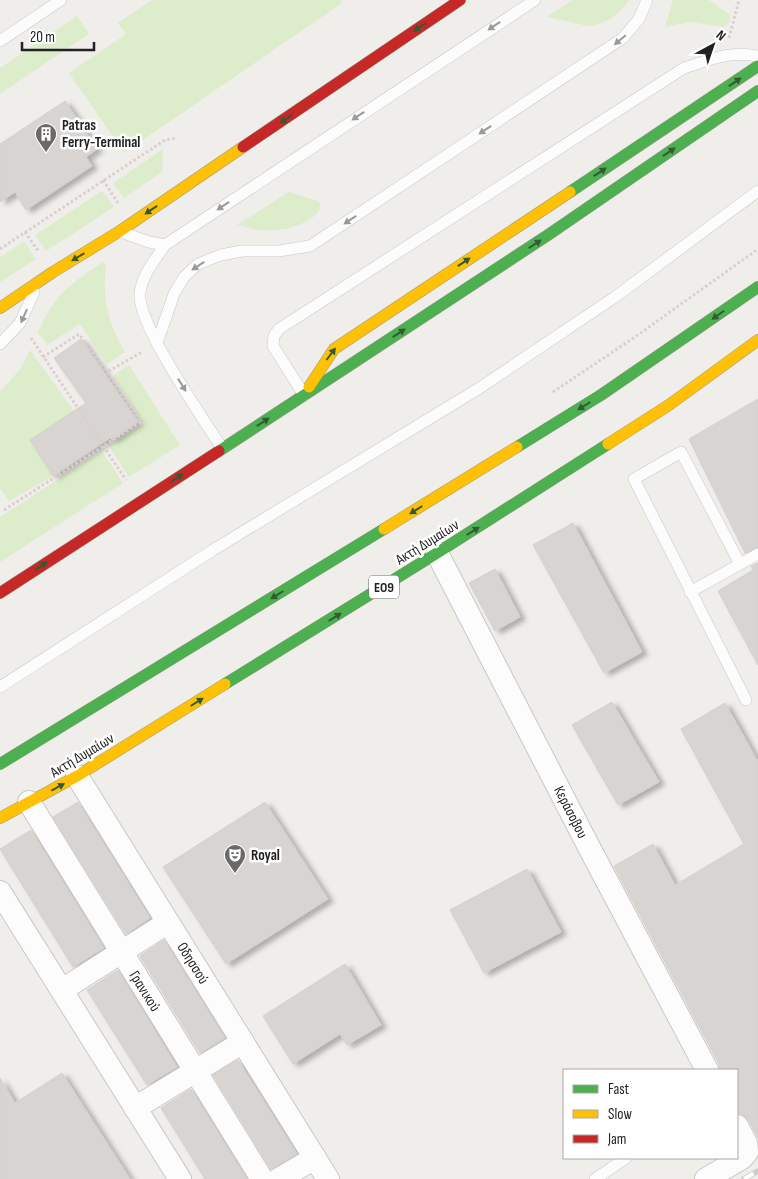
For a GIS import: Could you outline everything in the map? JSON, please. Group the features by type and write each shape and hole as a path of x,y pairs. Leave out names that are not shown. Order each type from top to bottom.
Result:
{"main road":[{"path":"0,308 39,281 120,231 460,0"},
{"path":"304,395 334,349 758,66"},
{"path":"0,593 548,235 758,91"},
{"path":"0,764 256,609 601,395 758,287"},
{"name":"Ακτή Δυμαίων","path":"0,818 78,776 437,553 661,410 758,340"}],"street":[{"name":"Κεράσοβου","path":"437,553 706,1069"},
{"name":"Οδησσού","path":"78,776 328,1179"},
{"name":"Γρανικού","path":"29,802 262,1179"},
{"path":"0,892 180,1179"},
{"path":"62,990 168,923"},
{"path":"136,1108 242,1042"},
{"path":"706,1179 742,1158 747,1152 746,1144 738,1128"},
{"path":"280,1179 315,1158"}],"lane":[{"path":"0,41 61,0"},
{"path":"222,448 157,344 142,308 139,295 142,281 165,245 535,0"},
{"path":"157,344 174,294 184,277 198,264 221,255 242,251 279,251 310,246 623,38 639,19 647,0"},
{"path":"304,395 273,346 274,336 279,329 684,68 726,54 742,53 758,56"},
{"path":"0,687 213,550 478,389 615,296 758,191"},
{"path":"120,231 149,242 165,245"},
{"path":"0,344 20,323 39,281"},
{"path":"740,564 681,452 634,479 746,700"},
{"path":"690,592 758,554"},
{"path":"595,1179 625,1159"}],"path":[{"path":"726,54 731,25 739,0"},
{"path":"0,249 165,140 177,138"},
{"path":"547,396 635,337 758,249"},
{"path":"20,323 141,502"},
{"path":"4,510 141,422 79,334 44,357"},
{"path":"107,372 157,344"}],"green space":[{"path":"152,0 340,0 342,3 124,153 69,73 126,34 118,23"},
{"path":"573,0 629,0 617,14 606,21 594,25 588,26 547,17"},
{"path":"673,0 709,0 729,14 730,21 724,27 690,22 665,27"},
{"path":"77,16 89,34 0,94 0,68"},
{"path":"163,149 162,172 124,198 113,183"},
{"path":"102,191 114,207 46,251 35,235"},
{"path":"289,192 318,201 321,206 317,213 303,223 284,229 265,231 237,225"},
{"path":"24,242 36,259 0,282 0,257"},
{"path":"103,262 106,265 105,288 110,321 125,352 107,364 80,324 47,345 38,332 44,319 64,291"},
{"path":"30,350 74,411 30,440 53,476 9,501 0,488 0,392 21,368"},
{"path":"129,365 180,445 129,477 109,446 144,424 113,376"},
{"path":"102,451 123,483 0,562 0,517"}],"building":[{"name":"Patras Ferry-Terminal","path":"65,101 97,149 86,157 92,166 26,210 15,192 0,202 0,144"},
{"path":"81,339 138,422 112,440 110,438 53,476 30,440 86,403 54,358"},
{"path":"758,399 758,547 745,553 689,439"},
{"path":"573,523 642,652 604,673 533,545"},
{"path":"758,563 758,665 718,591 753,570 751,566"},
{"path":"495,569 520,617 495,631 469,583"},
{"path":"612,702 659,782 618,805 572,725"},
{"path":"725,703 758,762 758,1138 748,1119 738,1112 738,1069 720,1069 719,1064 614,866 653,844 675,885 744,844 681,729"},
{"path":"78,802 150,918 126,934 53,817"},
{"path":"265,802 328,899 226,964 163,867"},
{"path":"31,830 104,948 73,967 0,849"},
{"path":"527,869 561,932 484,973 450,910"},
{"path":"164,940 225,1038 200,1053 140,956"},
{"path":"345,964 381,1025 347,1045 340,1034 293,1064 263,1016"},
{"path":"118,970 177,1067 147,1085 87,990"},
{"path":"238,1060 297,1154 271,1169 213,1075"},
{"path":"62,1073 130,1179 0,1179 0,1078 15,1103"},
{"path":"191,1089 247,1179 205,1179 161,1108"}],"railway":[{"path":"744,1179 758,1171"}],"traffic: fast":[{"path":"570,192 758,66"},
{"path":"219,451 548,235 758,91"},
{"path":"517,447 601,395 758,287"},
{"path":"225,684 437,553 608,444"},
{"path":"0,764 384,529"}],"traffic: slow":[{"path":"0,308 53,272 120,231 243,147"},
{"path":"309,387 334,349 570,192"},
{"path":"608,444 669,405 758,340"},
{"path":"384,529 517,447"},
{"path":"0,818 77,776 225,684"}],"traffic: jam":[{"path":"243,147 460,0"},
{"path":"0,593 219,451"}],"place":[{"name":"Patras Ferry-Terminal","path":"46,153"},
{"name":"Royal","path":"235,874"}]}
